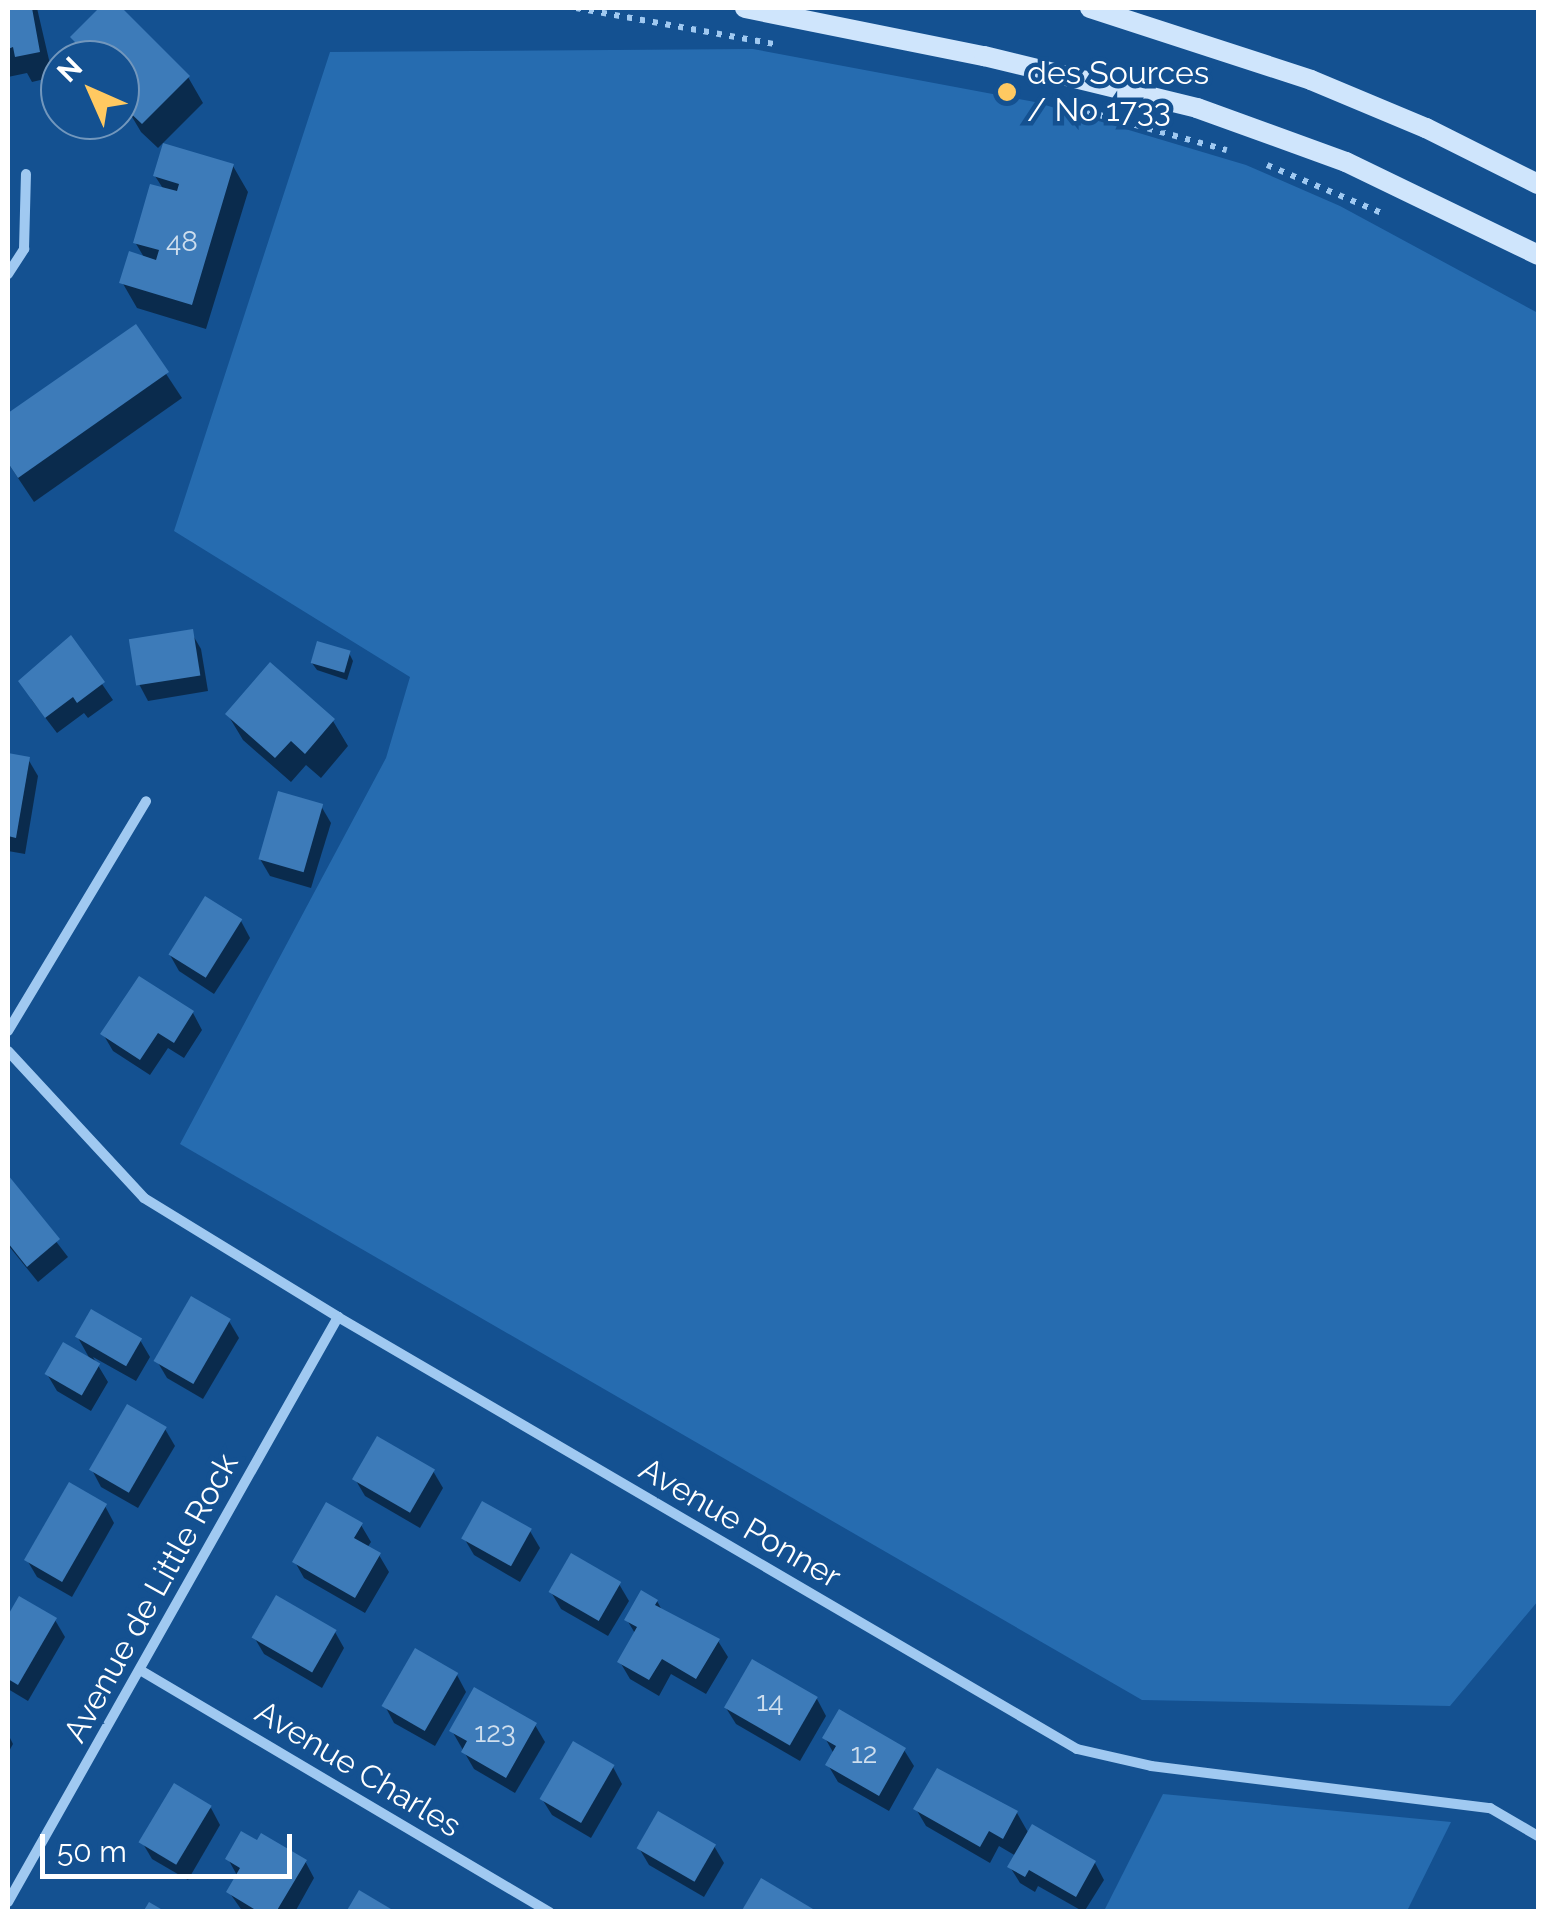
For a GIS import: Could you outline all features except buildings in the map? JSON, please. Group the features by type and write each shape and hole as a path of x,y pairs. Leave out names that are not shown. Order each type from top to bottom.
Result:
{"main road":[{"path":"745,8 984,56 1197,108 1346,162 1538,254"},
{"path":"1090,8 1328,87 1538,184"}],"street":[{"path":"8,274 24,249 26,174"},
{"path":"8,1030 146,801"},
{"name":"Avenue Ponner","path":"8,1051 144,1198 338,1317 1077,1750 1151,1766 1490,1808 1538,1836"},
{"name":"Avenue de Little Rock","path":"8,1902 338,1317"},
{"name":"Avenue Charles","path":"140,1670 550,1912"}],"path":[{"path":"576,8 783,46"},
{"path":"1069,107 1232,152"},
{"path":"1249,158 1400,221"}],"shaded area":[{"path":"753,49 1035,102 1246,165 1340,206 1538,313 1538,1601 1450,1706 1142,1700 180,1144 386,758 410,677 174,531 330,52"},
{"path":"1163,1794 1451,1822 1407,1911 1104,1911"}],"place":[{"name":"des Sources / No 1733","path":"1007,92"}]}
